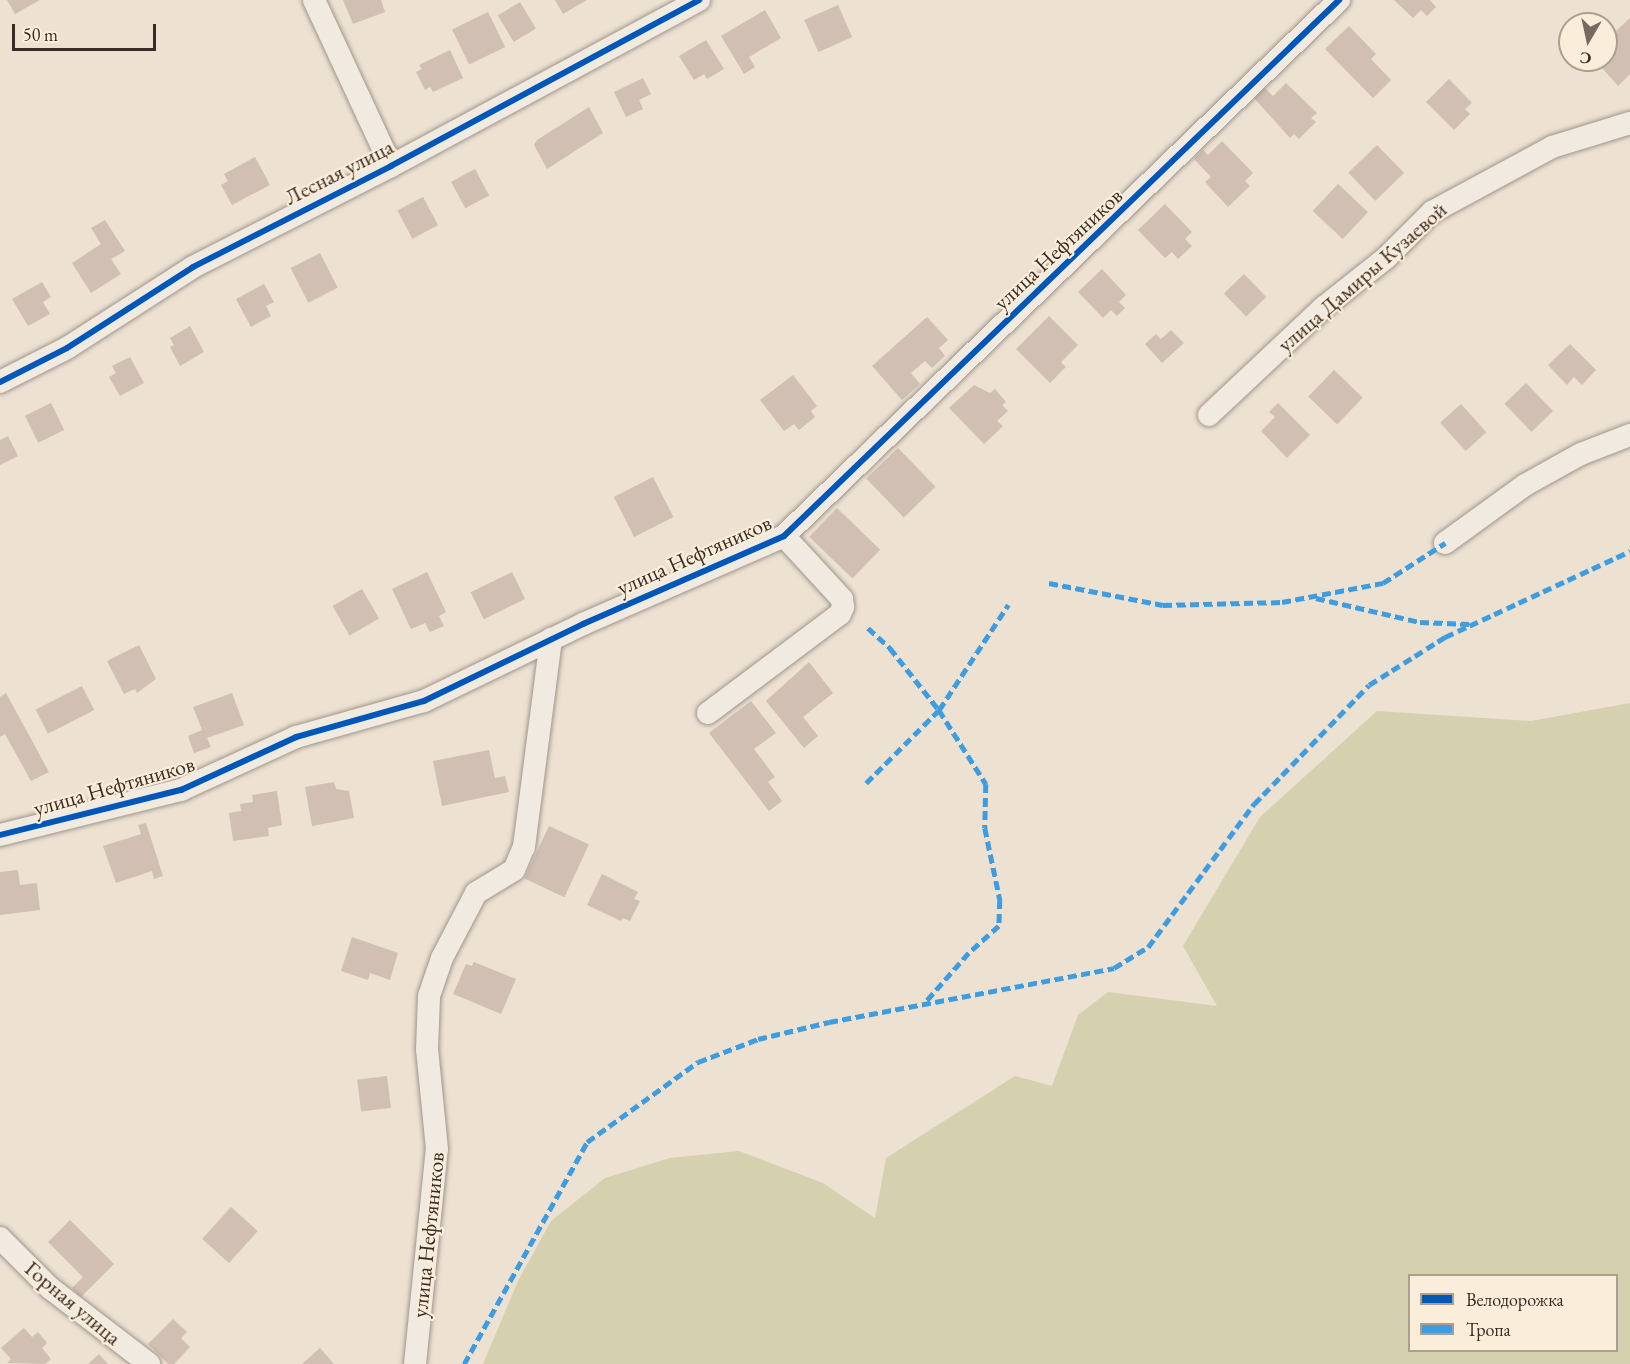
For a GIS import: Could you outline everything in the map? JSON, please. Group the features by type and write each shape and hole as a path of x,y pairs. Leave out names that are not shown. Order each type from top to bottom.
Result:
{"street":[{"path":"315,0 391,166"},
{"name":"Лесная улица","path":"0,382 67,348 193,267 391,166 699,0"},
{"name":"улица Нефтяников","path":"0,835 181,790 296,737 424,701 551,639 784,536 1339,0"},
{"name":"улица Дамиры Кузаевой","path":"1209,415 1324,307 1387,257 1432,212 1552,147 1630,123"},
{"path":"1445,543 1525,485 1581,454 1630,435"},
{"path":"708,713 840,614 843,607 842,599 784,536"},
{"name":"улица Нефтяников","path":"414,1364 437,1149 427,1049 429,996 442,958 476,893 514,870 524,847 551,639"},
{"name":"Горная улица","path":"0,1238 50,1288 149,1364"}],"shaded area":[{"path":"1630,703 1630,1364 483,1364 518,1281 551,1221 605,1178 670,1158 739,1151 823,1183 875,1218 886,1158 1015,1076 1052,1086 1078,1015 1108,992 1217,1006 1183,946 1260,817 1377,711 1531,721"}],"building":[{"path":"7,0 40,0 15,14"},
{"path":"343,0 381,0 385,12 353,24"},
{"path":"555,0 587,0 563,14"},
{"path":"1394,0 1430,0 1436,7 1427,16 1421,10 1413,18"},
{"path":"520,2 536,29 514,42 498,15"},
{"path":"838,5 852,37 818,52 804,20"},
{"path":"765,10 781,38 749,57 755,67 744,74 721,36"},
{"path":"488,12 505,47 469,65 452,30"},
{"path":"1630,18 1630,74 1618,86 1606,72 1618,72 1618,29"},
{"path":"1349,26 1376,54 1371,59 1391,80 1373,98 1325,49"},
{"path":"706,40 724,69 707,79 704,74 694,80 679,56"},
{"path":"450,50 463,78 433,92 430,87 425,90 416,72 422,69 419,65"},
{"path":"643,78 651,94 639,100 643,109 626,117 614,92"},
{"path":"1449,79 1472,103 1465,109 1470,114 1454,130 1426,102"},
{"path":"1286,83 1317,113 1311,118 1316,122 1299,139 1294,134 1290,138 1254,98 1265,88 1273,96"},
{"path":"589,107 603,133 547,169 534,145 537,140"},
{"path":"1222,141 1253,173 1245,181 1250,186 1228,207 1205,182 1211,177 1194,159 1203,150 1208,155"},
{"path":"1377,145 1404,173 1375,201 1348,173"},
{"path":"255,157 270,185 232,205 221,185 228,181 224,174"},
{"path":"475,169 489,195 465,208 451,182"},
{"path":"1338,184 1368,212 1343,239 1313,211"},
{"path":"423,197 438,225 412,239 397,211"},
{"path":"1165,204 1192,232 1185,239 1192,246 1178,259 1172,252 1165,258 1138,230"},
{"path":"105,220 125,251 111,259 121,274 91,293 72,263 101,244 91,228"},
{"path":"320,253 338,288 308,303 291,268"},
{"path":"1102,269 1126,295 1119,302 1125,308 1117,316 1111,310 1103,318 1078,292"},
{"path":"1244,274 1266,297 1246,316 1224,293"},
{"path":"42,282 51,297 43,302 50,314 28,326 12,299"},
{"path":"264,284 274,302 266,306 271,316 251,327 236,299"},
{"path":"1049,316 1078,345 1061,362 1066,367 1050,383 1016,349"},
{"path":"927,317 948,340 939,348 945,356 932,368 925,361 911,373 920,384 902,400 872,366"},
{"path":"190,326 204,352 180,366 170,347 174,345 170,338"},
{"path":"1171,330 1184,343 1162,363 1145,344 1156,334 1161,339"},
{"path":"1570,344 1596,370 1582,385 1574,377 1567,385 1548,365"},
{"path":"130,357 144,383 120,396 109,377 116,373 112,366"},
{"path":"1334,370 1363,398 1337,424 1308,397"},
{"path":"793,375 817,406 811,411 815,417 799,430 794,424 784,431 760,400"},
{"path":"1526,383 1553,411 1532,432 1504,404"},
{"path":"974,385 990,393 995,389 1006,402 1002,405 1008,411 997,421 1003,426 984,444 949,408"},
{"path":"51,403 64,430 38,443 25,416"},
{"path":"1278,403 1310,435 1287,458 1261,431 1275,417 1269,412"},
{"path":"1461,404 1486,432 1466,451 1440,423"},
{"path":"8,436 18,456 0,465 0,440"},
{"path":"898,448 936,487 904,517 866,479"},
{"path":"653,477 673,517 634,537 614,497"},
{"path":"837,508 880,550 852,578 809,537"},
{"path":"427,572 446,612 439,616 444,626 430,632 425,623 411,629 392,589"},
{"path":"512,572 525,599 484,619 471,592"},
{"path":"362,589 379,618 350,635 333,606"},
{"path":"139,645 156,679 137,693 135,689 124,694 107,661"},
{"path":"809,662 833,693 803,717 818,736 804,748 766,701"},
{"path":"82,686 94,710 48,734 36,710"},
{"path":"6,693 49,772 31,781 5,734 0,737 0,697"},
{"path":"232,693 244,725 207,738 211,747 194,753 188,736 202,730 193,707"},
{"path":"751,701 776,733 754,749 775,777 768,782 782,801 769,811 709,733"},
{"path":"489,750 495,778 505,776 509,792 442,806 433,761"},
{"path":"334,782 336,789 349,791 354,818 312,826 305,787"},
{"path":"277,791 282,825 268,828 269,836 233,841 229,813 241,811 240,804 253,802 252,795"},
{"path":"146,823 163,876 154,879 152,871 116,883 103,846 141,834 138,825"},
{"path":"549,826 589,845 564,897 524,879"},
{"path":"18,870 20,885 37,883 40,910 0,915 0,872"},
{"path":"602,874 638,892 634,899 640,901 630,921 623,918 621,921 587,905"},
{"path":"352,937 398,953 390,980 370,973 368,980 341,971"},
{"path":"474,962 516,979 501,1014 453,994 466,964 472,966"},
{"path":"387,1076 391,1108 361,1111 357,1080"},
{"path":"231,1207 258,1231 229,1263 202,1239"},
{"path":"70,1220 114,1264 81,1297 72,1288 83,1277 48,1242"},
{"path":"173,1319 187,1332 181,1338 190,1347 174,1364 168,1364 148,1344"},
{"path":"24,1328 32,1337 38,1332 47,1343 42,1348 51,1359 45,1364 7,1363 11,1359 1,1348"},
{"path":"320,1348 334,1364 302,1364"},
{"path":"99,1354 108,1364 88,1364"}],"marked path":[{"path":"1049,583 1163,605 1282,602 1383,583 1445,543"},
{"path":"464,1364 587,1142 698,1062 758,1039 829,1022 1114,968 1148,947 1254,804 1369,685 1445,637 1630,551"},
{"path":"1316,598 1420,622 1469,624"},
{"path":"866,783 939,710 1008,605"},
{"path":"868,628 890,648 939,710 986,784 985,828 1000,900 999,926 969,953 925,1003"}],"cycle path":[{"path":"0,382 67,348 193,267 391,166 699,0"},
{"path":"0,835 181,790 296,737 424,701 583,624 784,536 1339,0"}]}
